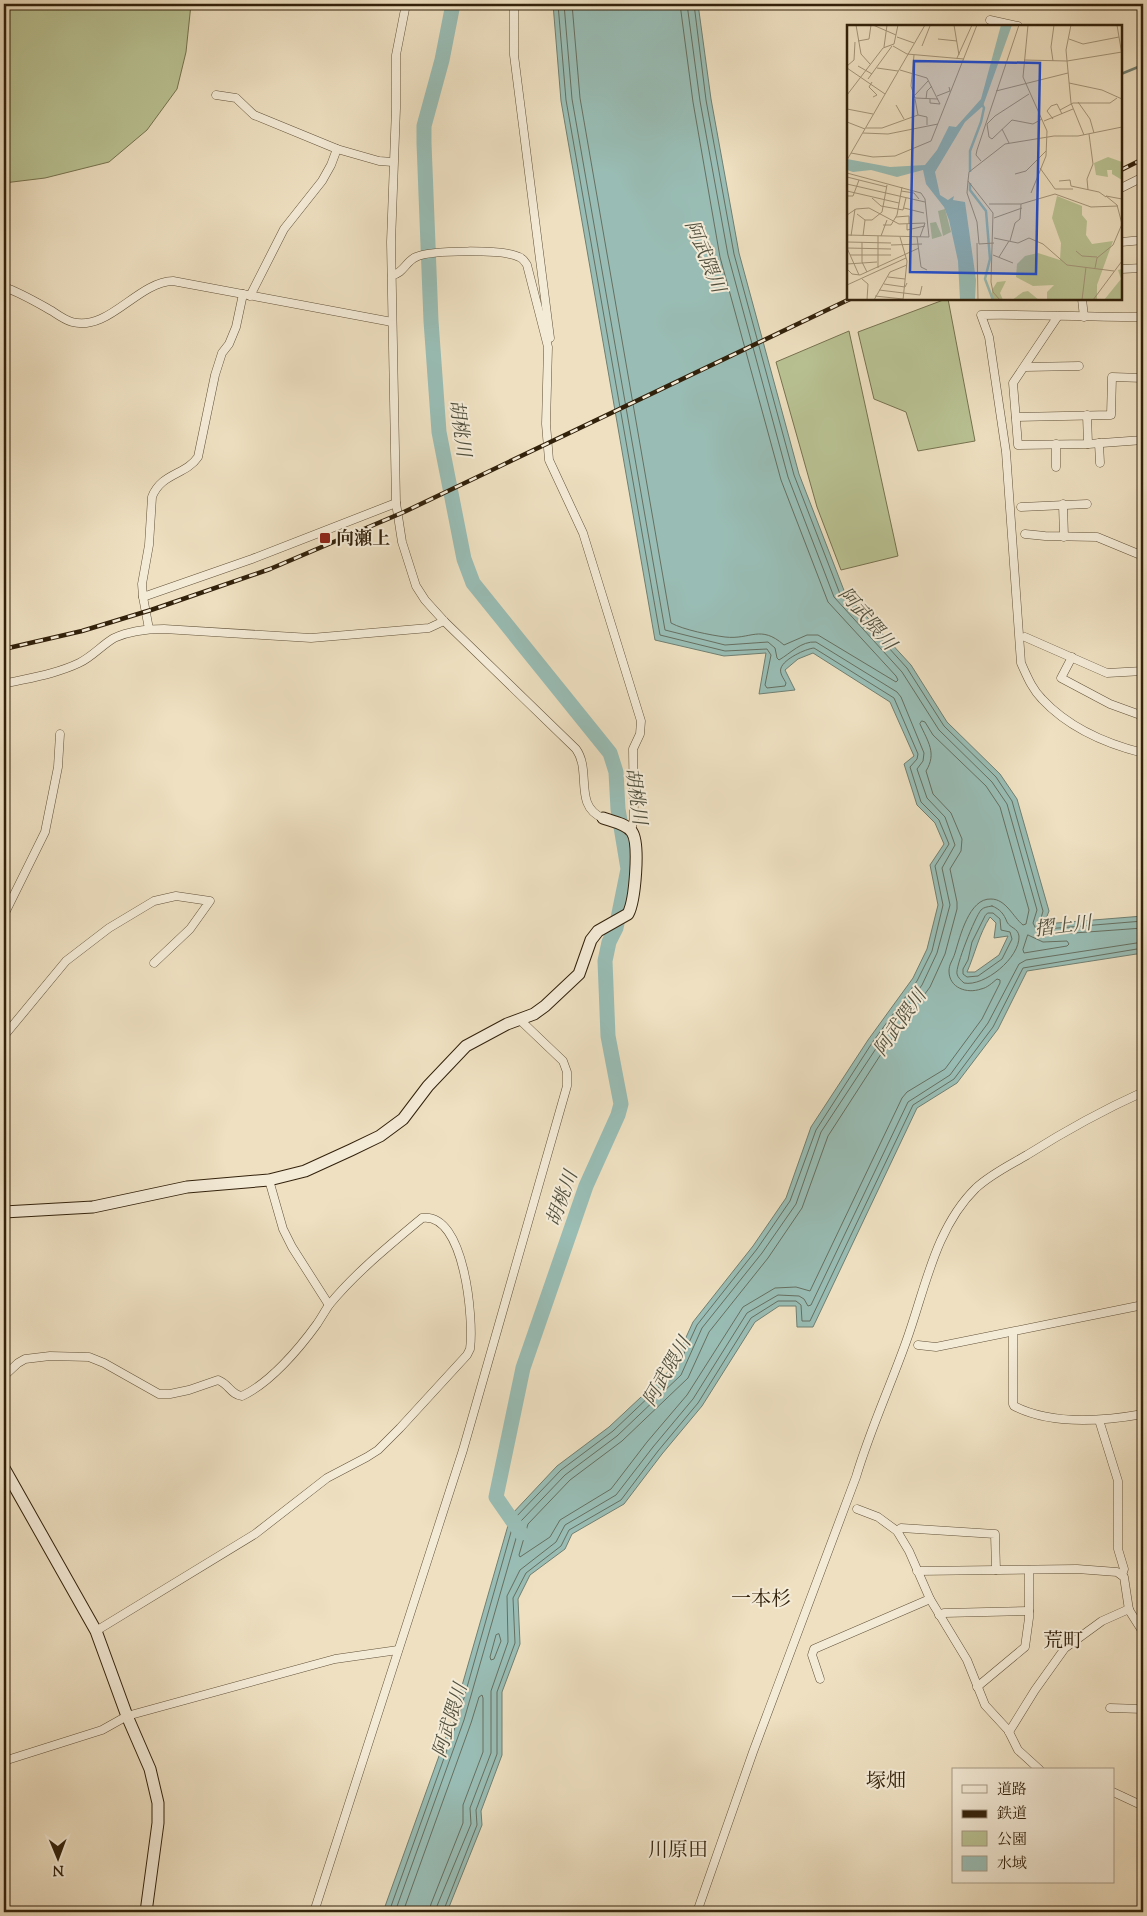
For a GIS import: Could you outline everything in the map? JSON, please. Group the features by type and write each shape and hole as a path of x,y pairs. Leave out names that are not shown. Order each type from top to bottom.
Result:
{"street":[{"path":"4,1212 93,1207 187,1187 268,1180 316,1167 380,1136 403,1119 428,1086 466,1046 506,1024 520,1020 545,1006 579,974 591,940 598,931 628,914 632,902 636,844 627,828 596,814 587,804 583,763 576,749 444,621 425,600 416,586 401,536 396,503 392,322 393,162 396,56 406,4"},
{"path":"514,4 514,56 550,332 546,424 549,460 583,533 641,721 640,734 633,749 634,819 627,828"},
{"path":"990,20 1013,25"},
{"path":"216,95 236,98 254,115 337,149 379,161 393,162"},
{"path":"149,630 142,584 149,545 152,497 155,490 165,480 192,464 198,457 215,375 222,353 229,344 236,327 246,295 284,230 322,181 337,149"},
{"path":"1122,188 1143,177"},
{"path":"1122,242 1143,240"},
{"path":"392,275 398,273 413,258 419,256 491,251 518,256 523,259 529,270 548,347"},
{"path":"1122,269 1143,268"},
{"path":"4,287 19,293 67,320 80,323 93,322 150,288 168,281 392,322"},
{"path":"1082,300 1084,317"},
{"path":"1143,317 1084,317 1039,314 982,315 989,337 1006,452 1020,663 1041,698 1056,712 1098,737 1143,753"},
{"path":"1058,316 1014,383 1018,445 1088,444 1143,440"},
{"path":"1025,367 1078,366"},
{"path":"1016,417 1112,415 1112,377 1143,378"},
{"path":"1087,415 1088,444"},
{"path":"1099,443 1100,463"},
{"path":"1056,444 1056,467"},
{"path":"143,597 252,559 396,503"},
{"path":"1063,504 1064,537"},
{"path":"1021,507 1087,504"},
{"path":"1025,534 1097,537 1143,556"},
{"path":"4,684 58,672 85,661 113,639 122,635 149,630 164,629 311,638 429,628 444,621"},
{"path":"1025,637 1106,673 1143,671"},
{"path":"1072,657 1061,678 1110,704 1143,716 1143,705"},
{"path":"4,914 45,832 54,793 60,734"},
{"path":"4,1036 66,961 109,928 154,901 176,896 210,901 190,928 154,963"},
{"path":"314,1912 463,1450 567,1086 567,1072 563,1061 520,1020"},
{"path":"698,1912 753,1752 856,1477 867,1439 906,1343 947,1228 966,1200 989,1178 1073,1126 1143,1092"},
{"path":"268,1180 283,1229 292,1247 329,1305"},
{"path":"4,1376 25,1359 50,1356 89,1357 104,1363 159,1394 170,1394 218,1380 235,1394 242,1396 257,1387 278,1369 310,1333 329,1305 363,1270 422,1218 430,1218 440,1223 453,1239 456,1246 470,1305 470,1350 400,1428 378,1450 367,1458 327,1478 255,1534 96,1630"},
{"path":"918,1345 936,1347 1143,1306"},
{"path":"1013,1332 1013,1404 1019,1408 1047,1416 1099,1420 1143,1414"},
{"path":"1099,1420 1118,1481 1118,1549 1124,1569 1122,1575"},
{"path":"4,1468 96,1630 127,1716 150,1769 158,1803 158,1823 146,1912"},
{"path":"857,1509 878,1517 897,1531 930,1600 967,1660 985,1705 1008,1732 1018,1750 1038,1768"},
{"path":"897,1531 901,1528 996,1534 996,1570"},
{"path":"917,1571 1077,1569 1117,1572 1124,1578 1129,1609 1143,1632"},
{"path":"977,1687 1024,1647 1029,1610 1029,1570"},
{"path":"820,1679 812,1654 814,1649 930,1600"},
{"path":"1008,1732 1034,1690 1065,1648 1102,1621 1129,1609"},
{"path":"939,1615 944,1613 1029,1610"},
{"path":"4,1761 102,1730 127,1716 335,1659 398,1650"},
{"path":"1110,1708 1143,1709"},
{"path":"1114,1792 1143,1806"}],"green space":[{"path":"4,4 191,4 186,52 177,89 147,130 109,162 45,178 4,183"},
{"path":"943,300 948,300 975,441 918,451 906,412 874,399 858,332"},
{"path":"849,331 898,556 841,570 817,507 776,362"}],"water":[{"path":"553,4 698,4 711,99 739,253 799,474 845,593 911,665 947,722 1000,774 1017,799 1049,911 1044,924 1143,916 1143,953 1027,971 998,1029 957,1083 917,1108 813,1327 797,1327 796,1306 779,1306 755,1322 702,1406 624,1504 572,1534 565,1549 530,1575 518,1599 520,1644 502,1692 502,1755 481,1811 482,1825 447,1912 383,1912 453,1717 511,1515 557,1466 609,1427 672,1368 693,1322 753,1246 786,1198 811,1127 868,1040 913,978 927,949 938,905 930,865 944,844 935,823 917,805 904,764 914,756 890,702 813,653 798,659 785,670 795,690 759,694 766,653 724,656 655,640 561,101","holes":["990,917 996,923 994,938 1008,936 999,955 975,972 967,972 980,937"]}],"waterway":[{"name":"胡桃川","path":"453,4 442,60 424,126 424,143 431,321 439,432 464,559 473,583 610,753 616,772 618,809 628,869 616,928 609,942 605,961 608,1036 621,1104 618,1115 586,1186 523,1368 496,1497 521,1533"},
{"path":"1122,74 1143,65"}],"railway":[{"path":"1122,170 1143,159"},
{"path":"4,649 82,631 151,610 270,569 404,512 848,300"}],"place":[{"name":"向瀬上","path":"325,538"}],"district":[{"name":"一本杉","path":"761,1598"},
{"name":"荒町","path":"1063,1640"},
{"name":"塚畑","path":"886,1780"},
{"name":"川原田","path":"678,1849"}],"water label":[{"name":"阿武隈川","path":"706,256"},
{"name":"阿武隈川","path":"868,618"},
{"name":"摺上川","path":"1063,925"},
{"name":"阿武隈川","path":"899,1022"},
{"name":"阿武隈川","path":"666,1371"},
{"name":"阿武隈川","path":"449,1720"}]}
